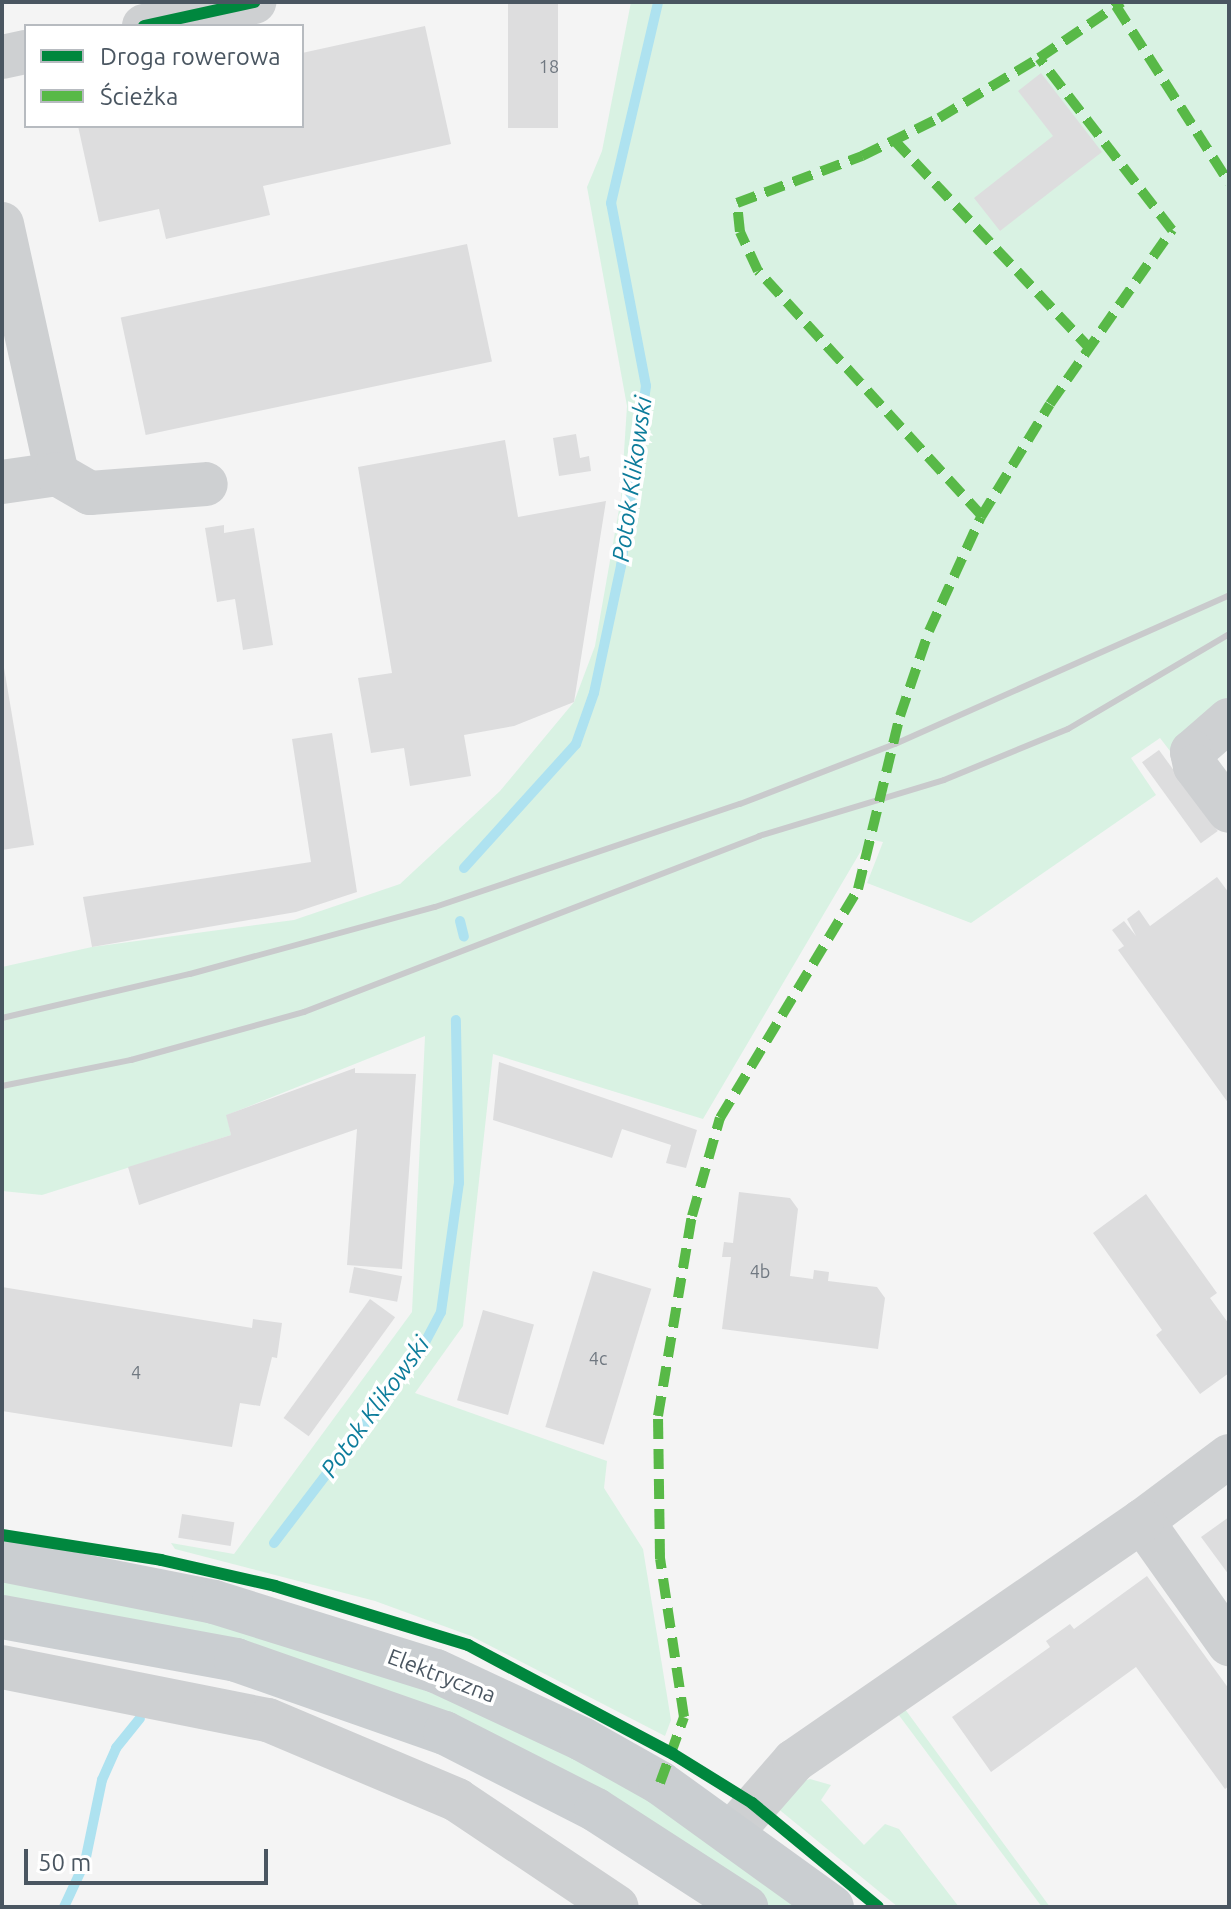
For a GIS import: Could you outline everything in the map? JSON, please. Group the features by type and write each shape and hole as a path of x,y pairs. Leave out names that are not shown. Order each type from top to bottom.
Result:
{"main road":[{"name":"Elektryczna","path":"2,1560 214,1602 436,1671 582,1739 733,1831 832,1907"},
{"path":"2,1617 236,1660 445,1733 596,1810 746,1907"}],"street":[{"path":"153,24 254,2"},
{"path":"2,57 24,52"},
{"path":"2,224 57,474"},
{"path":"2,482 57,474 90,493 206,484"},
{"path":"1229,720 1192,752 1195,766 1229,811"},
{"path":"733,1831 794,1761 1142,1521 1229,1456"},
{"path":"1142,1521 1229,1644"},
{"path":"2,1667 268,1720 457,1800 605,1904"}],"green space":[{"path":"631,2 1229,2 1229,707 1170,751 1160,738 1131,758 1156,795 971,923 867,883 883,842 868,839 703,1119 493,1054 463,1326 415,1393 607,1461 604,1488 643,1549 671,1720 665,1736 471,1636 375,1601 175,1549 171,1543 234,1554 412,1312 425,1036 227,1115 231,1135 42,1195 2,1191 2,967 92,947 294,920 400,884 500,791 574,702 595,646 621,498 627,406 587,187 602,151"},
{"path":"2,1580 291,1639 530,1731 670,1811 802,1907 769,1907 714,1864 560,1768 2,1598"},
{"path":"902,1705 1050,1907 1042,1907 898,1714"},
{"path":"810,1779 831,1785 821,1800 864,1845 885,1824 899,1829 959,1907 898,1907 776,1807 794,1784"}],"building":[{"path":"508,2 558,2 558,128 508,128"},
{"path":"425,26 451,144 263,186 270,215 166,239 159,209 99,222 78,128 304,128 304,53"},
{"path":"1041,73 1102,152 1000,231 974,198 1053,136 1018,91"},
{"path":"467,244 492,361 146,435 121,318"},
{"path":"576,434 580,458 589,456 591,471 559,476 553,438"},
{"path":"505,440 518,517 606,501 574,702 514,726 464,735 471,776 410,786 404,748 371,753 358,678 392,673 358,467"},
{"path":"224,525 224,533 254,528 273,645 243,650 235,599 217,602 205,528"},
{"path":"2,656 34,845 2,850"},
{"path":"332,733 357,892 296,912 92,947 83,897 311,862 292,739"},
{"path":"1159,750 1218,831 1201,843 1142,762"},
{"path":"1217,877 1229,893 1229,1104 1118,950 1124,946 1112,930 1124,921 1136,936 1127,919 1139,910 1150,926"},
{"path":"499,1062 697,1130 686,1168 666,1163 671,1145 622,1129 612,1158 493,1120"},
{"path":"355,1068 355,1073 416,1074 402,1269 347,1265 357,1129 139,1205 128,1167 231,1135 226,1115"},
{"path":"739,1192 790,1198 798,1209 790,1276 813,1279 814,1270 829,1272 828,1281 877,1287 885,1298 878,1349 722,1329 731,1257 722,1257 724,1242 733,1243"},
{"path":"1146,1194 1217,1293 1210,1298 1229,1324 1229,1373 1200,1394 1156,1335 1162,1330 1093,1233"},
{"path":"354,1267 402,1276 397,1302 349,1293"},
{"path":"593,1271 651,1289 604,1445 545,1427"},
{"path":"2,1287 252,1328 253,1319 282,1323 277,1358 272,1357 260,1406 240,1403 232,1447 2,1411"},
{"path":"370,1299 395,1317 309,1436 284,1418"},
{"path":"483,1310 534,1325 508,1415 457,1400"},
{"path":"182,1514 234,1522 231,1546 178,1538"},
{"path":"1229,1517 1229,1575 1201,1537"},
{"path":"1147,1576 1229,1689 1229,1786 1225,1789 1136,1667 991,1772 952,1717 1050,1647 1046,1641 1070,1624 1074,1629"}],"waterway":[{"name":"Potok Klikowski","path":"464,868 576,744 594,693 621,566 646,386 611,203 658,2"},
{"name":"Potok Klikowski","path":"460,921 464,937"},
{"name":"Potok Klikowski","path":"274,1543 421,1350 441,1312 459,1183 456,1020"},
{"name":"Potok Klikowski","path":"64,1907 85,1862 102,1780 116,1748 140,1718"}],"railway":[{"path":"2,1018 190,974 435,907 740,804 895,744 1229,595"},
{"path":"2,1086 131,1060 304,1012 759,836 944,780 1068,729 1229,634"}],"marked path":[{"path":"660,1783 684,1717 660,1559 658,1416 692,1216 720,1118 858,889 900,716 929,631 981,517 1050,404 1172,230 1039,58 1122,2"},
{"path":"1116,6 1229,183"},
{"path":"982,516 758,271 740,232 737,203 862,156 939,118 1039,58"},
{"path":"894,140 1089,348"}],"cycle path":[{"path":"153,24 254,2"},
{"path":"2,1535 161,1560 275,1586 468,1645 673,1754 752,1803 878,1907"}]}
